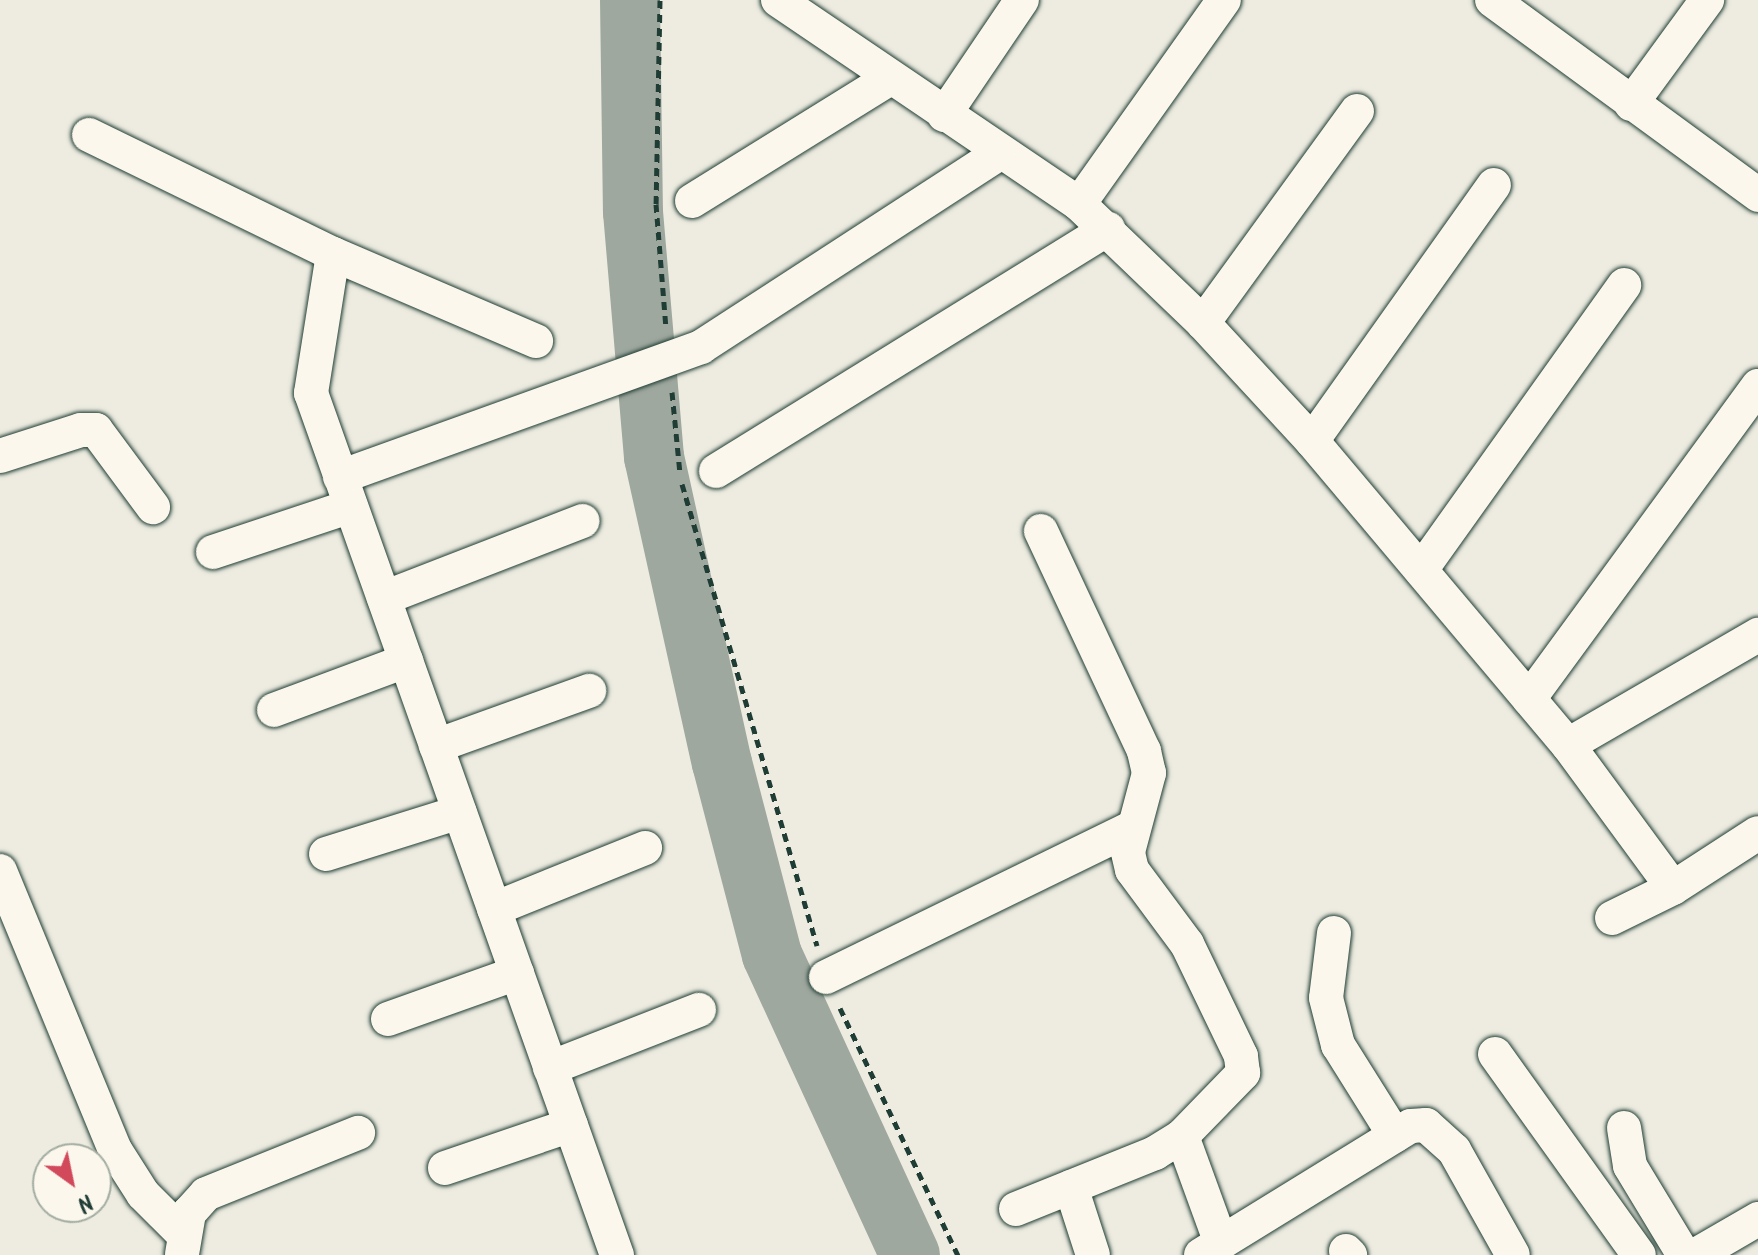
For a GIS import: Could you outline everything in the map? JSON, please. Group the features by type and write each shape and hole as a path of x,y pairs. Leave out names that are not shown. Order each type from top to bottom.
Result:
{"street":[{"path":"778,0 818,11 889,79 998,154 1079,204 1203,323 1312,441 1568,745 1673,888"},
{"path":"944,115 1022,0"},
{"path":"1079,204 1224,0"},
{"path":"1492,0 1758,195"},
{"path":"1631,104 1707,0"},
{"path":"692,201 889,79"},
{"path":"1203,323 1357,111"},
{"path":"89,135 333,254 536,341"},
{"path":"213,552 527,409 701,347 998,154"},
{"path":"1312,441 1494,185"},
{"path":"716,471 1108,229"},
{"path":"333,254 311,393 617,1255"},
{"path":"1421,570 1624,285"},
{"path":"1529,699 1758,386"},
{"path":"0,456 81,430 96,430 153,507"},
{"path":"384,598 583,521"},
{"path":"1016,1209 1155,1153 1182,1136 1243,1073 1241,1056 1187,944 1132,870 1128,852 1149,773 1144,751 1041,531"},
{"path":"1568,745 1758,635"},
{"path":"274,710 406,661"},
{"path":"436,746 589,691"},
{"path":"326,854 460,812"},
{"path":"826,977 1133,827"},
{"path":"1612,918 1673,888 1758,833"},
{"path":"494,909 645,848"},
{"path":"0,871 115,1150 143,1194 182,1245"},
{"path":"1334,933 1326,998 1338,1045 1395,1136"},
{"path":"388,1019 517,973"},
{"path":"550,1068 699,1010"},
{"path":"1495,1054 1639,1255"},
{"path":"445,1168 571,1125"},
{"path":"1182,1136 1211,1249 1411,1126 1438,1131 1513,1255"},
{"path":"1624,1128 1630,1166 1684,1255"},
{"path":"182,1245 189,1213 206,1194 358,1133"},
{"path":"1071,1187 1093,1255"},
{"path":"1696,1255 1758,1219"}],"path":[{"path":"660,0 656,204 666,330"},
{"path":"670,377 685,498 826,977 958,1255"}],"waterway":[{"path":"630,0 633,212 654,457 722,763 772,955 910,1255"}]}
